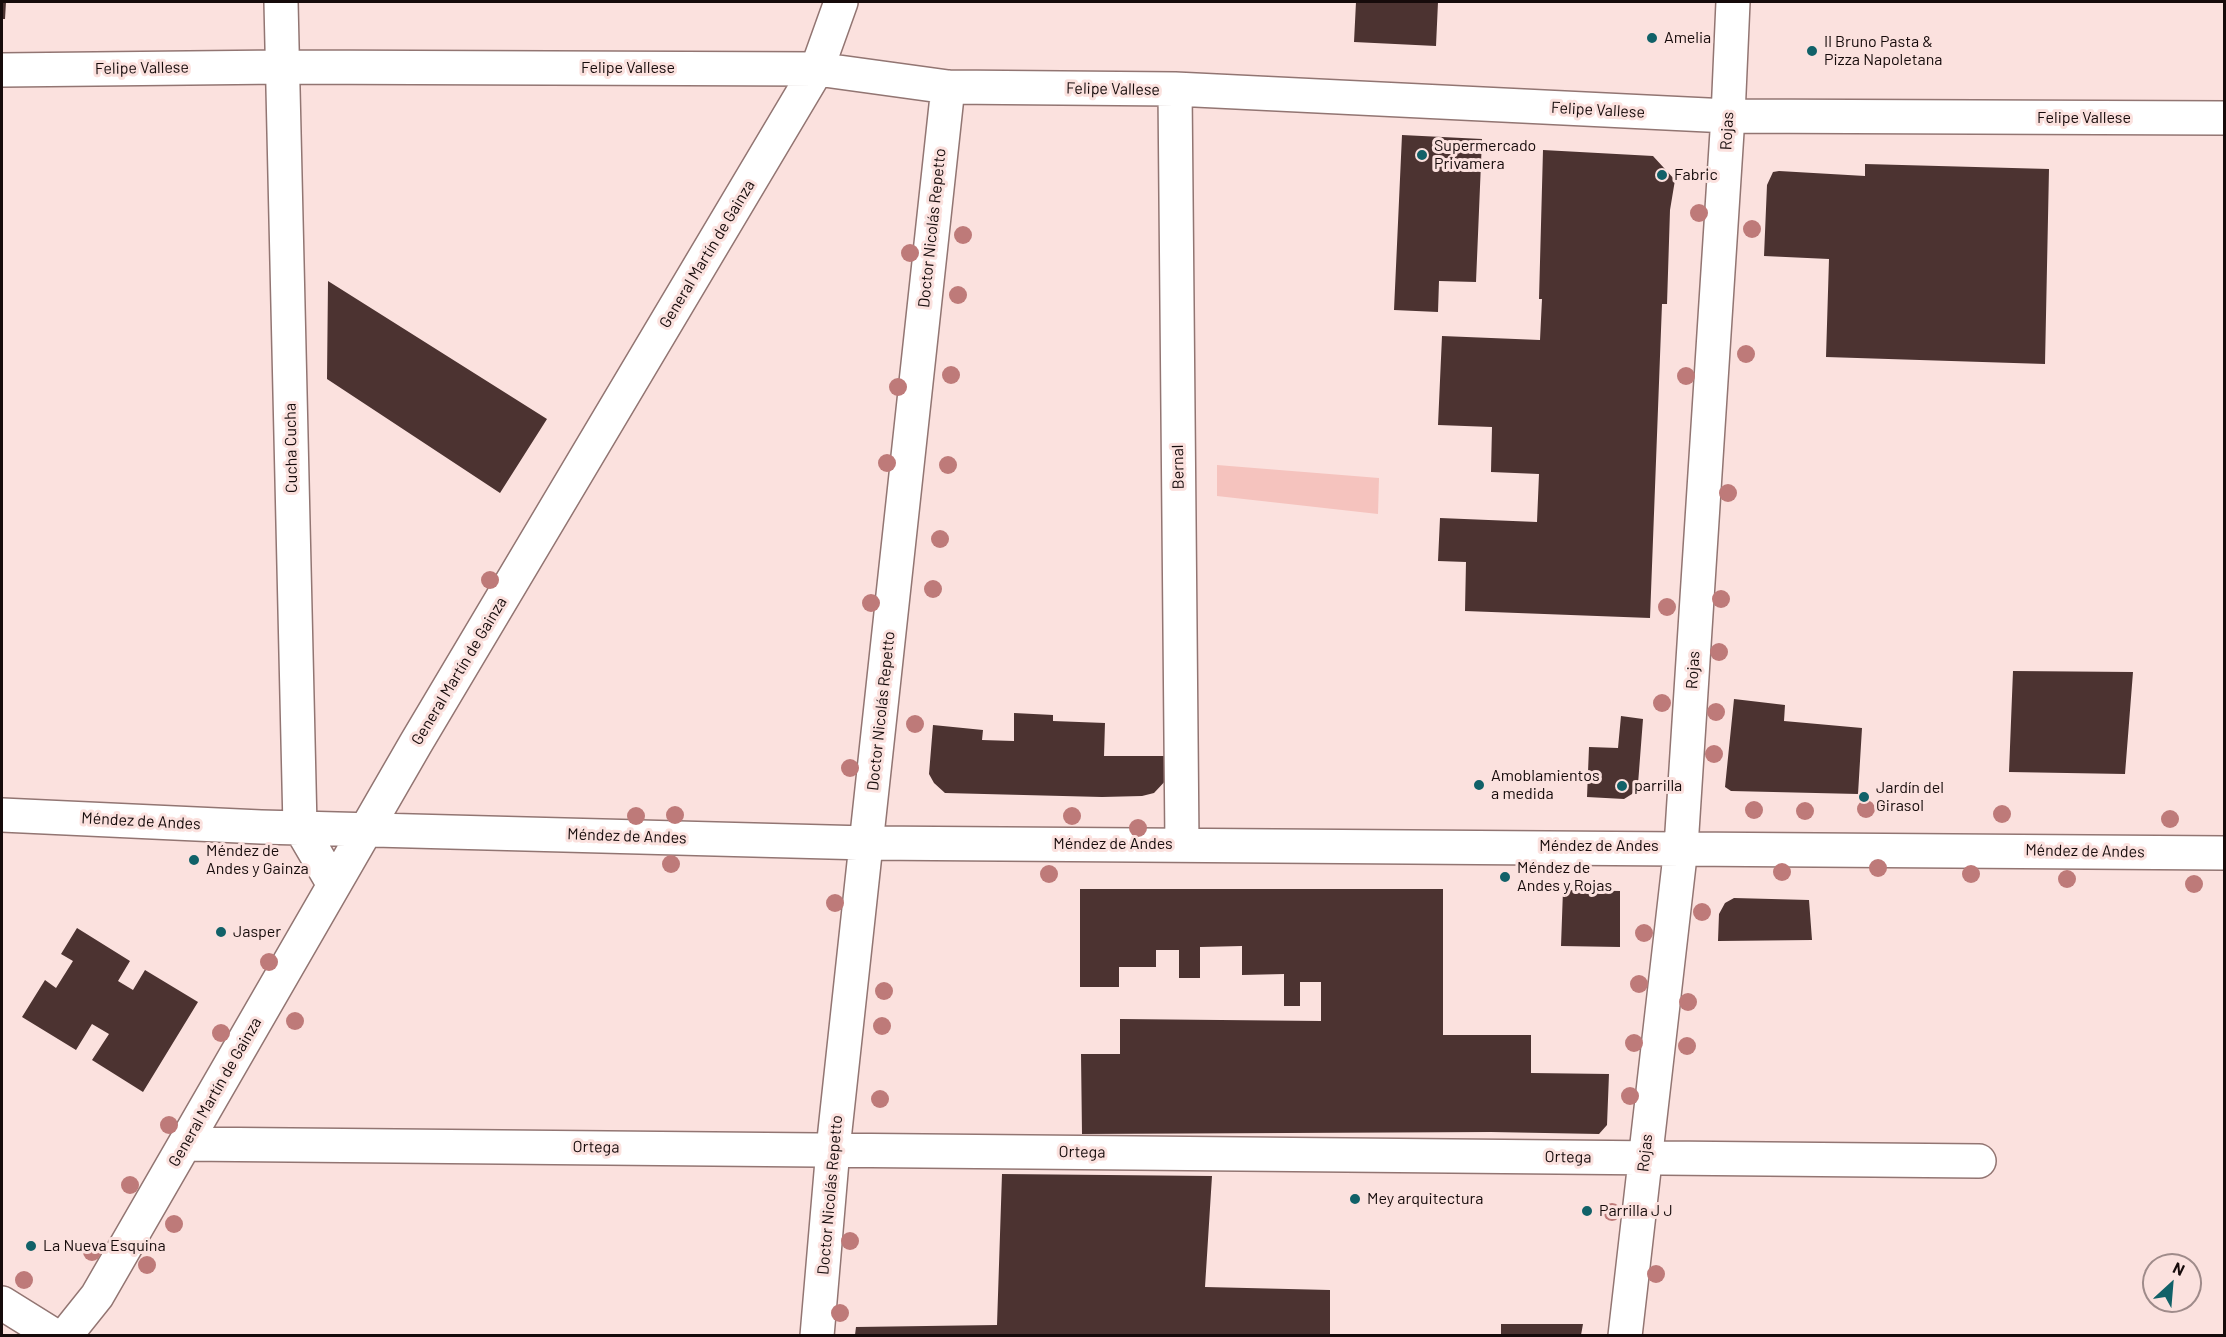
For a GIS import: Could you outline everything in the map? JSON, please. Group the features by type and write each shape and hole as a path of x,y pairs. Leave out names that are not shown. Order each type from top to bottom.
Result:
{"street":[{"name":"Cucha Cucha","path":"281,2 300,827 334,885"},
{"name":"General Martín de Gainza","path":"65,1335 97,1296 367,828 817,69 841,2"},
{"name":"Rojas","path":"1625,1335 1681,847 1728,116 1733,2"},
{"name":"Felipe Vallese","path":"2,70 282,67 817,69 948,87 1175,89 1728,116 2224,118"},
{"name":"Doctor Nicolás Repetto","path":"817,1335 833,1149 948,87"},
{"name":"Bernal","path":"1175,89 1182,844"},
{"name":"Méndez de Andes","path":"2,815 300,827 867,843 1681,847 2224,853"},
{"name":"Ortega","path":"185,1144 1979,1161"},
{"path":"2,1303 55,1335"}],"shaded area":[{"path":"1217,465 1379,478 1378,514 1217,496"}],"building":[{"path":"2,2 6,2 5,19 2,19"},
{"path":"1356,2 1438,2 1436,46 1354,42"},
{"path":"1402,135 1482,139 1476,282 1439,281 1438,312 1394,310"},
{"path":"1543,150 1653,156 1675,180 1670,210 1667,304 1662,304 1650,618 1465,611 1466,562 1438,561 1440,518 1537,522 1539,474 1491,472 1492,427 1438,425 1442,336 1540,340"},
{"path":"1865,164 2049,169 2045,364 1826,357 1829,259 1764,256 1767,185 1773,172 1779,171 1865,176"},
{"path":"328,281 547,419 500,493 327,379"},
{"path":"2013,671 2133,672 2125,774 2009,772"},
{"path":"1734,699 1785,705 1784,721 1862,728 1858,794 1731,791 1725,787"},
{"path":"1014,713 1053,715 1053,721 1105,723 1104,756 1170,756 1168,778 1154,793 1142,796 1102,797 945,793 934,783 929,774 933,725 983,730 982,740 1014,741"},
{"path":"1621,716 1643,719 1638,784 1632,794 1624,799 1587,797 1589,747 1618,748"},
{"path":"1080,889 1443,889 1443,1035 1531,1035 1531,1073 1609,1074 1607,1125 1599,1134 1491,1132 1082,1134 1081,1054 1120,1054 1120,1019 1321,1021 1321,982 1300,982 1300,1006 1284,1006 1284,974 1242,975 1242,946 1200,947 1200,978 1179,978 1179,950 1156,950 1156,967 1119,967 1119,987 1080,987"},
{"path":"1563,890 1620,891 1620,947 1561,946"},
{"path":"1734,898 1809,900 1812,940 1718,941 1719,914 1725,903"},
{"path":"77,928 130,961 118,981 133,990 145,970 198,1002 143,1092 92,1060 109,1034 92,1024 76,1050 22,1017 45,980 56,988 73,961 61,954"},
{"path":"1002,1174 1212,1176 1205,1287 1330,1290 1330,1335 855,1335 856,1327 997,1325"},
{"path":"1501,1324 1583,1324 1581,1335 1501,1335"}],"place":[{"name":"Amelia","path":"1652,38"},
{"name":"Il Bruno Pasta & Pizza Napoletana","path":"1812,51"},
{"name":"Supermercado Privamera","path":"1422,155"},
{"name":"Fabric","path":"1662,175"},
{"name":"Amoblamientos a medida","path":"1479,785"},
{"name":"parrilla","path":"1622,786"},
{"name":"Jardín del Girasol","path":"1864,797"},
{"name":"Méndez de Andes y Gainza","path":"194,860"},
{"name":"Méndez de Andes y Rojas","path":"1505,877"},
{"name":"Jasper","path":"221,932"},
{"name":"Mey arquitectura","path":"1355,1199"},
{"name":"Parrilla J J","path":"1587,1211"},
{"name":"La Nueva Esquina","path":"31,1246"}]}
